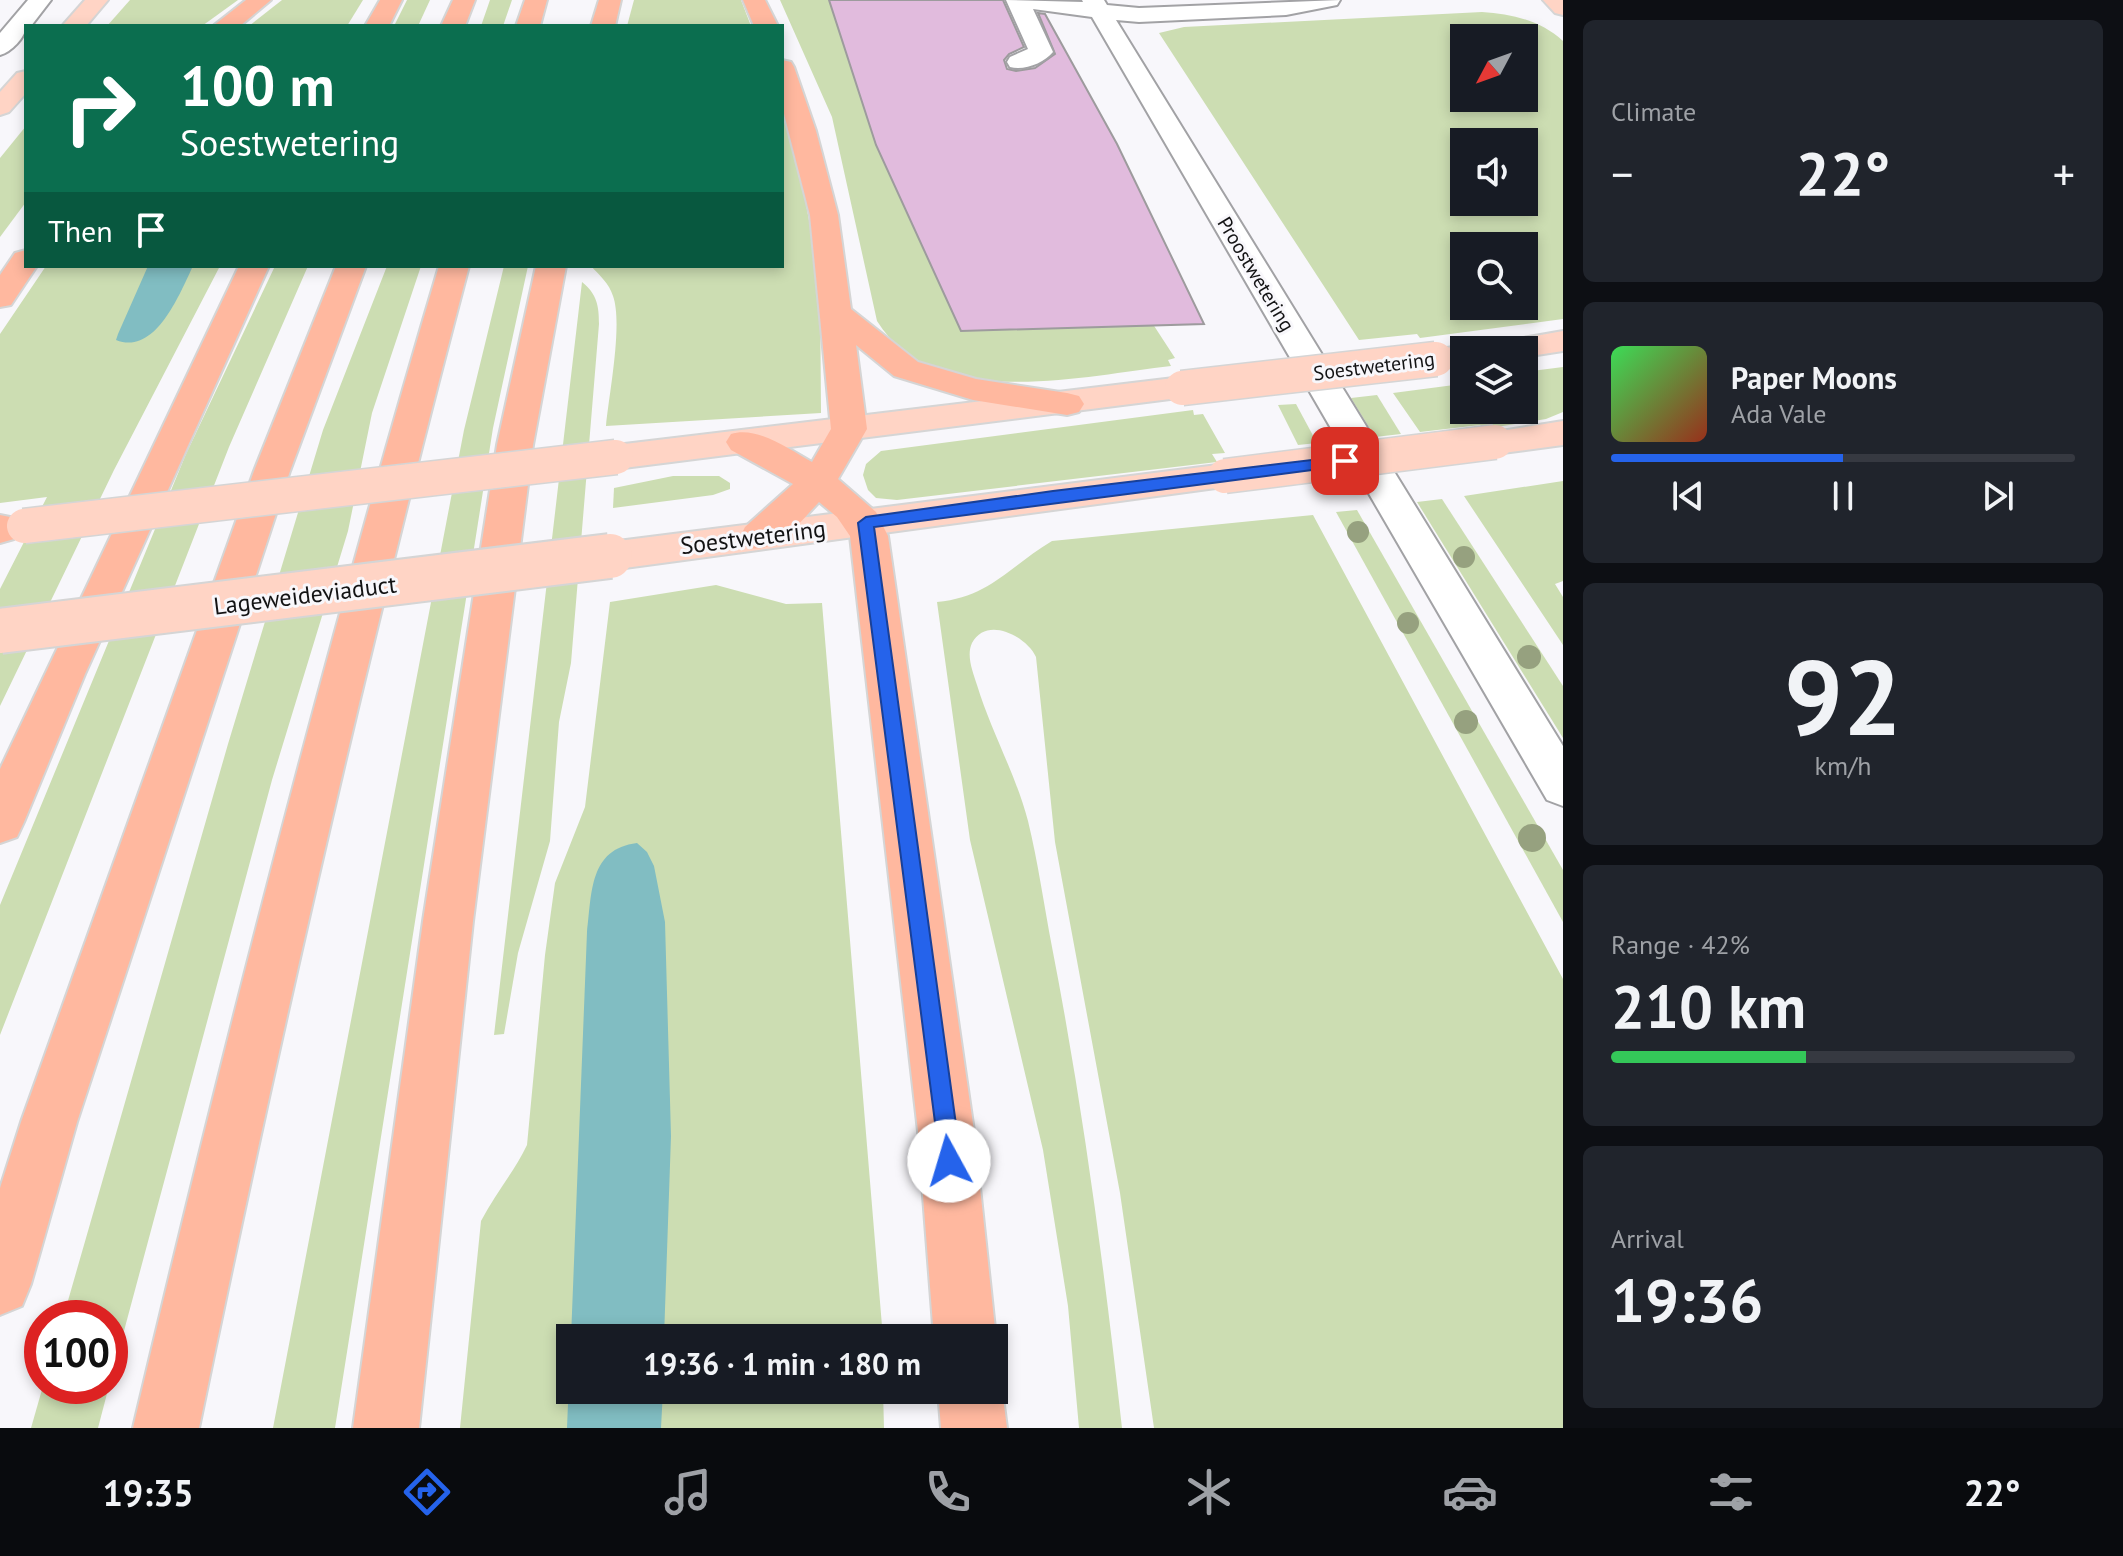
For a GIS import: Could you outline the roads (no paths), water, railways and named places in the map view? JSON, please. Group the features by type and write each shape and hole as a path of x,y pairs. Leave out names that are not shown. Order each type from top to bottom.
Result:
{"highway":[{"path":"228,24 260,0"},
{"path":"378,24 391,0"},
{"path":"454,24 464,0"},
{"path":"529,24 536,0"},
{"path":"604,24 610,0"},
{"path":"754,0 765,24"},
{"path":"759,537 818,482 839,455 849,429 837,314 816,179 784,74"},
{"path":"0,298 24,262"},
{"path":"0,822 64,674 253,268"},
{"path":"0,1284 49,1122 272,471 350,268"},
{"path":"166,1428 243,1077 395,472 453,268"},
{"path":"386,1428 448,921 515,445 551,268"},
{"path":"837,314 906,369 973,389 1067,404"},
{"path":"744,442 818,482 866,523 946,1131 964,1324"},
{"path":"971,1404 974,1428"}],"main road":[{"path":"60,24 80,0"},
{"path":"76,24 97,0"},
{"path":"1554,0 1563,8"},
{"path":"0,85 24,60"},
{"path":"0,107 24,80"},
{"path":"1538,345 1563,341"},
{"name":"Soestwetering","path":"6,528 1450,357"},
{"name":"Soestwetering","path":"610,556 1563,433"},
{"name":"Lageweideviaduct","path":"0,631 610,556"}],"street":[{"path":"0,48 40,0"},
{"path":"1017,0 1041,52 1019,62"},
{"path":"1037,0 1041,5 1205,0"},
{"path":"1095,4 1139,15 1286,8 1329,0"},
{"name":"Proostwetering","path":"1095,4 1563,786"}],"water":[{"path":"147,268 192,268 165,319 155,331 130,343 116,340"},
{"path":"637,843 647,852 654,866 665,922 671,1136 664,1324 572,1324 590,902 601,864 621,847"},
{"path":"568,1404 662,1404 661,1428 567,1428"}]}
